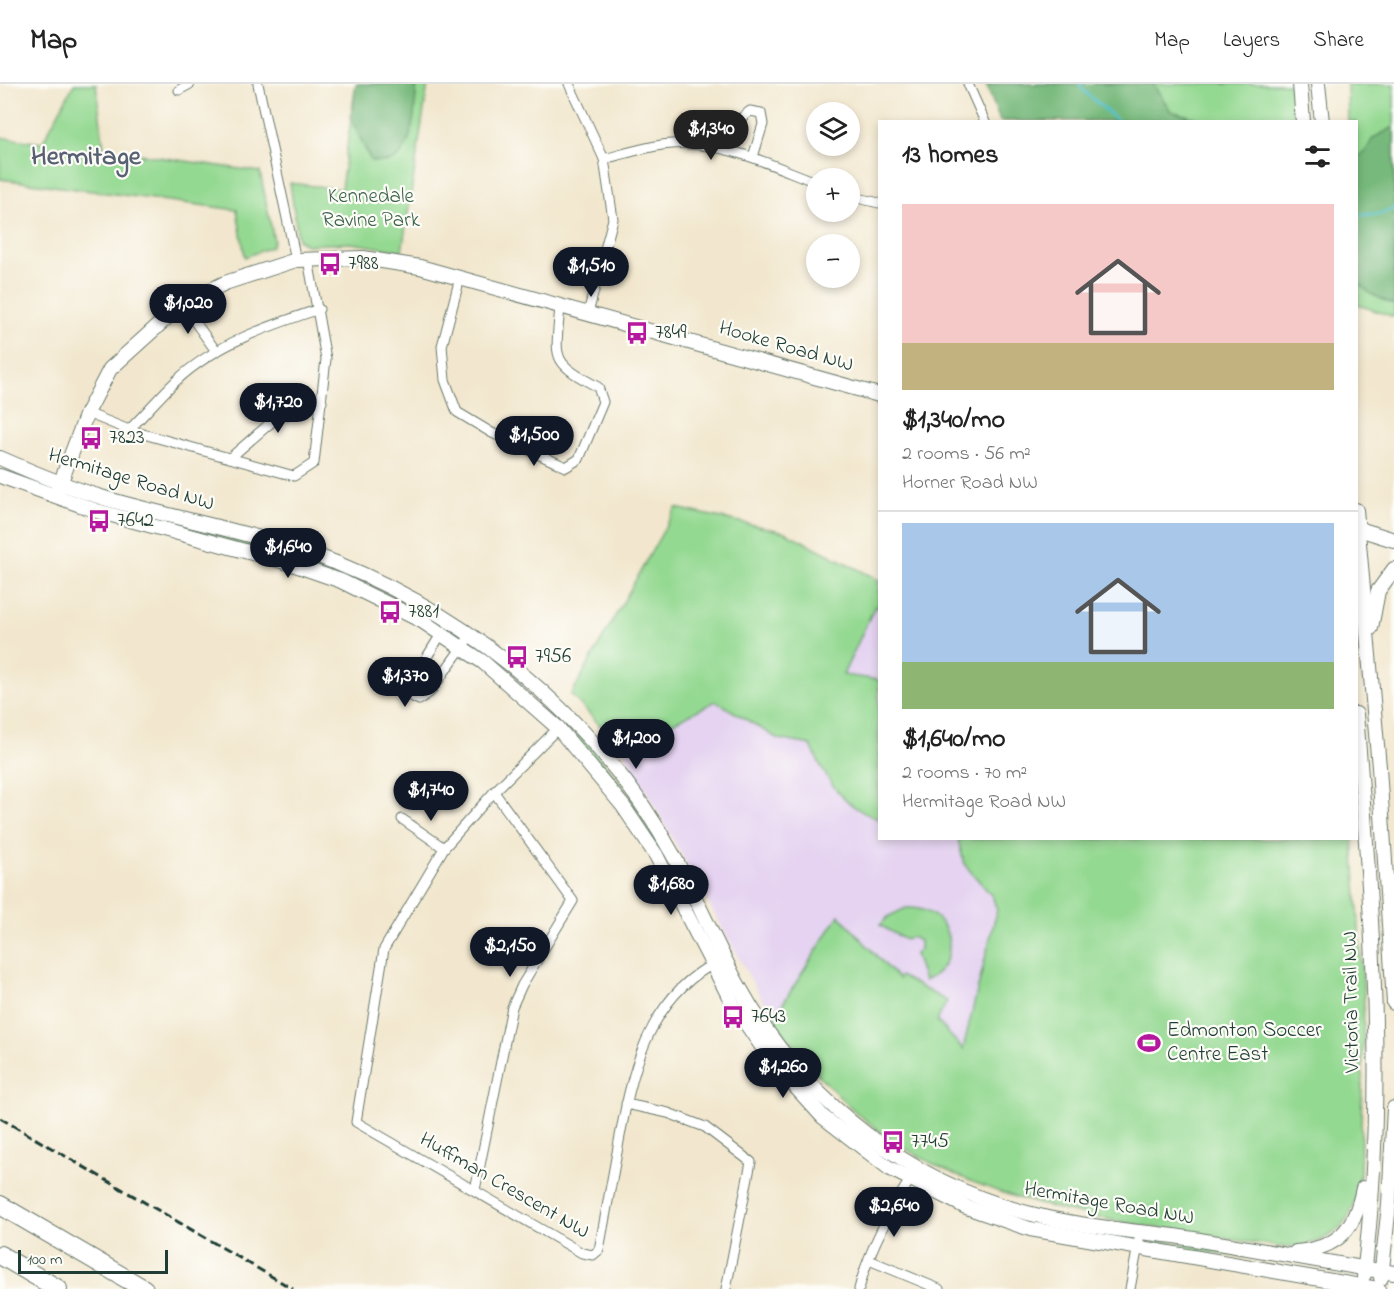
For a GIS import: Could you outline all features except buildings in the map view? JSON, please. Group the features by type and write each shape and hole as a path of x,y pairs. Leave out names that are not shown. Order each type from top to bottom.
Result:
{"highway":[{"path":"0,1205 144,1289"},
{"path":"0,1256 58,1289"}],"street":[{"path":"178,90 190,84"},
{"path":"87,413 129,430 294,476 314,463 327,359 319,309 302,260 258,84"},
{"path":"569,84 604,159 613,219 588,314"},
{"path":"968,84 984,120"},
{"path":"1319,86 1322,120"},
{"path":"1300,87 1303,120"},
{"path":"728,150 741,118 750,111 760,113 763,124 753,157"},
{"path":"604,159 649,148 690,143 753,157 806,179"},
{"path":"860,199 878,203"},
{"name":"Hooke Road NW","path":"54,498 87,413 110,369 182,304 225,283 302,260 363,258 420,267 878,395"},
{"path":"460,278 442,346 445,380 457,412 492,433 566,467 579,459 603,402 598,387 565,370 557,354 560,306"},
{"path":"182,304 216,351"},
{"path":"129,430 177,380 216,351 268,326 319,309"},
{"path":"230,458 275,419 322,402"},
{"name":"Hermitage Road NW","path":"0,458 60,483 309,553 394,588 466,642 558,728 605,780 656,855 718,961 763,1026 810,1084 914,1175 966,1208 1007,1222 1054,1234 1362,1288 1379,1289"},
{"name":"Hermitage Road NW","path":"0,476 54,498 299,566 363,591 446,628"},
{"path":"1358,528 1394,540"},
{"name":"Victoria Trail NW","path":"1358,539 1394,1003"},
{"path":"1368,645 1378,591 1394,569"},
{"path":"446,628 409,686 411,696 419,700 430,692 466,642"},
{"name":"Hermitage Road NW","path":"466,642 507,662 569,718 613,765 652,820 691,888 718,961"},
{"name":"Huffman Crescent NW","path":"569,718 494,792 444,848 384,949 356,1122 582,1253 593,1255 599,1250 626,1104 643,1041 659,1015 690,978 718,961"},
{"name":"Victoria Trail NW","path":"1358,741 1375,972 1374,1136 1362,1288"},
{"path":"475,1190 512,1007 522,985 573,901 494,792"},
{"path":"402,819 444,848"},
{"path":"1375,972 1393,972"},
{"path":"626,1104 668,1113 705,1127 751,1162 726,1289"},
{"path":"1379,1289 1388,1272 1394,1108"},
{"path":"1280,1254 1321,1248 1337,1239 1350,1227 1360,1202 1374,1136"},
{"path":"859,1289 869,1260 914,1175"},
{"name":"Hermitage Road NW","path":"914,1175 1026,1212 1140,1234 1171,1236 1388,1272"},
{"path":"1389,1205 1394,1223"},
{"path":"1130,1289 1140,1234"},
{"path":"869,1260 939,1289"},
{"path":"1298,1275 1320,1289"}],"shaded area":[{"path":"875,605 878,607 878,840 958,840 964,864 992,896 997,910 963,1050 839,916 773,1019 622,748 716,701 778,739 811,745"}],"green space":[{"path":"74,84 96,84 104,149 260,172 274,241 271,247 245,257 237,210 0,179 0,137 42,143"},
{"name":"Kennedale Ravine Park","path":"356,84 428,84 402,251 351,243 306,245 298,239 290,183 341,189"},
{"path":"356,84 417,84 409,138 399,156 390,161 371,161 351,119"},
{"path":"986,84 1153,84 1171,111 1202,120 1000,120"},
{"path":"987,84 1293,84 1296,120 1001,120"},
{"path":"1347,84 1394,84 1394,317 1358,305 1358,120 1348,120"},
{"path":"1394,127 1394,305 1371,294 1358,283 1358,156 1365,152 1373,138"},
{"path":"77,494 242,538 319,563 317,567 122,514 76,498"},
{"path":"676,508 785,532 878,579 878,608 875,606 843,675 878,680 878,819 855,807 836,790 822,769 811,745 778,739 716,701 622,748 571,695"},
{"path":"574,733 581,736 618,780 660,841 658,843 651,839 600,767 572,735"},
{"path":"958,840 1353,840 1364,998 1360,1173 1353,1207 1338,1230 1313,1243 1279,1247 1168,1230 1058,1209 1004,1193 952,1173 903,1147 858,1114 834,1092 773,1019 839,915 898,979 900,976 947,1001 937,1021 963,1049 997,910 992,896 964,864"},
{"path":"906,908 922,910 934,916 943,925 948,937 949,950 945,962 937,973 924,981 915,954 920,950 920,941 911,937 905,940 880,925 889,916"},
{"path":"1165,1241 1245,1254 1245,1257 1156,1246 1157,1242"}],"waterway":[{"path":"1080,84 1085,92 1117,120"},
{"path":"1358,215 1381,214 1394,208"}],"railway":[{"path":"0,1118 293,1289"}],"place":[{"name":"7988","path":"330,264"},
{"name":"7849","path":"637,333"},
{"name":"7823","path":"91,438"},
{"name":"7642","path":"99,521"},
{"name":"7881","path":"390,612"},
{"name":"7956","path":"517,657"},
{"name":"7643","path":"733,1017"},
{"name":"Edmonton Soccer Centre East","path":"1149,1043"},
{"name":"7745","path":"893,1142"}],"district":[{"name":"Hermitage","path":"86,157"}]}
